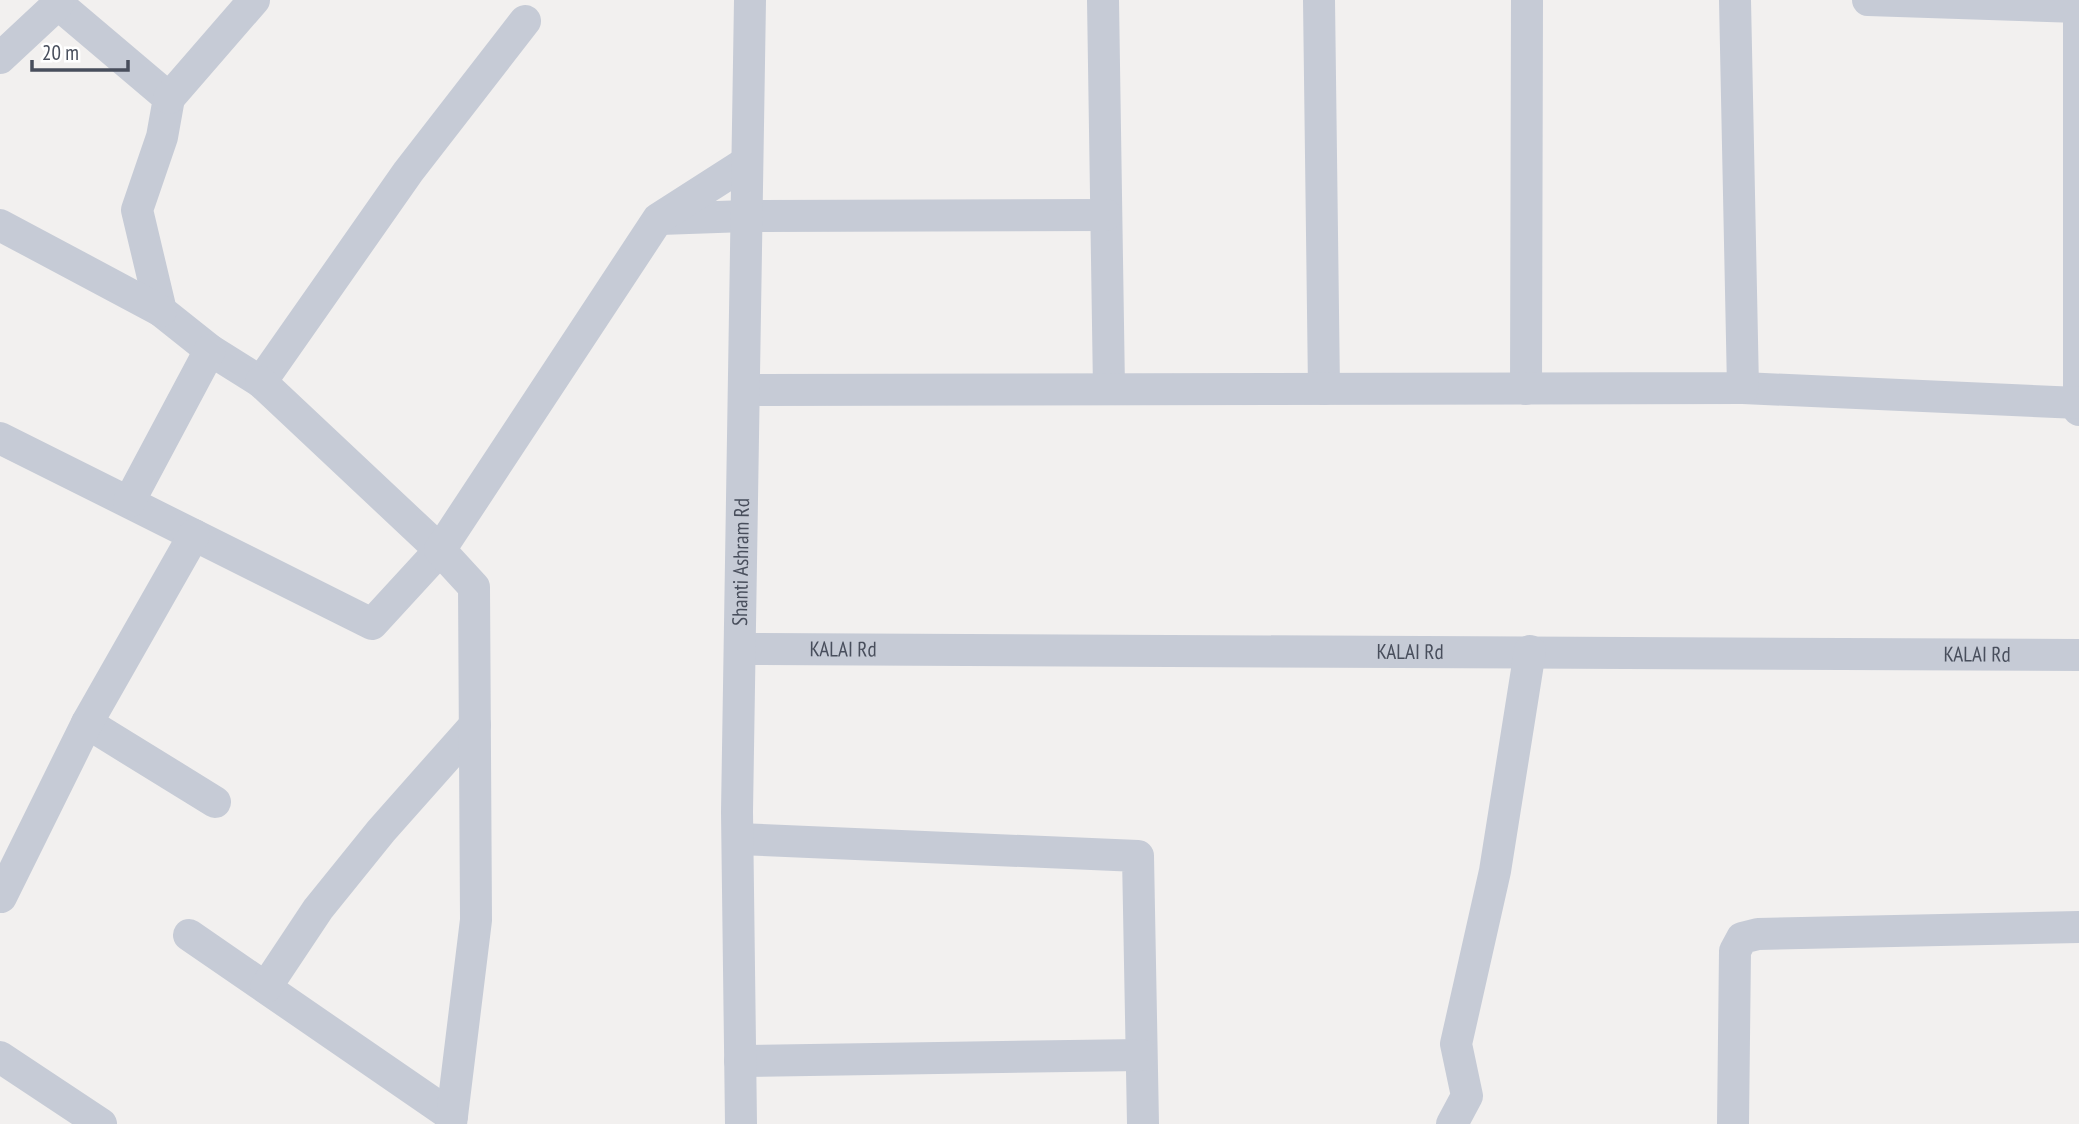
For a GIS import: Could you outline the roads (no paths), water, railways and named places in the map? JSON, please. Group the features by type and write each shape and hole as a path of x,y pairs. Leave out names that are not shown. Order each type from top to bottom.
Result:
{"street":[{"path":"161,311 137,211 162,137 169,98 254,0"},
{"name":"Shanti Ashram Rd","path":"741,1124 738,839 750,0"},
{"path":"1102,0 1109,389"},
{"path":"1319,0 1324,389"},
{"path":"1526,388 1527,0"},
{"path":"1735,0 1743,388"},
{"path":"1868,0 2078,7"},
{"path":"2078,0 2079,410"},
{"path":"0,58 59,2 169,98"},
{"path":"261,382 408,172 525,21"},
{"path":"0,438 372,624 440,550 658,219 747,162"},
{"path":"658,219 746,216 1106,215"},
{"path":"0,225 161,311 209,350 261,382 440,550 474,587 476,920 451,1120 189,935"},
{"path":"129,502 209,350"},
{"path":"744,390 1743,388 2079,403"},
{"path":"1,897 87,723 194,535"},
{"name":"KALAI Rd","path":"740,649 2079,655"},
{"path":"1452,1124 1467,1096 1456,1044 1495,871 1530,651"},
{"path":"87,723 215,802"},
{"path":"266,987 318,909 381,831 475,725"},
{"path":"738,839 1138,856 1143,1124"},
{"path":"1733,1124 1735,951 1742,938 1758,934 2079,927"},
{"path":"740,1061 1141,1055"},
{"path":"0,1057 102,1124"}]}
